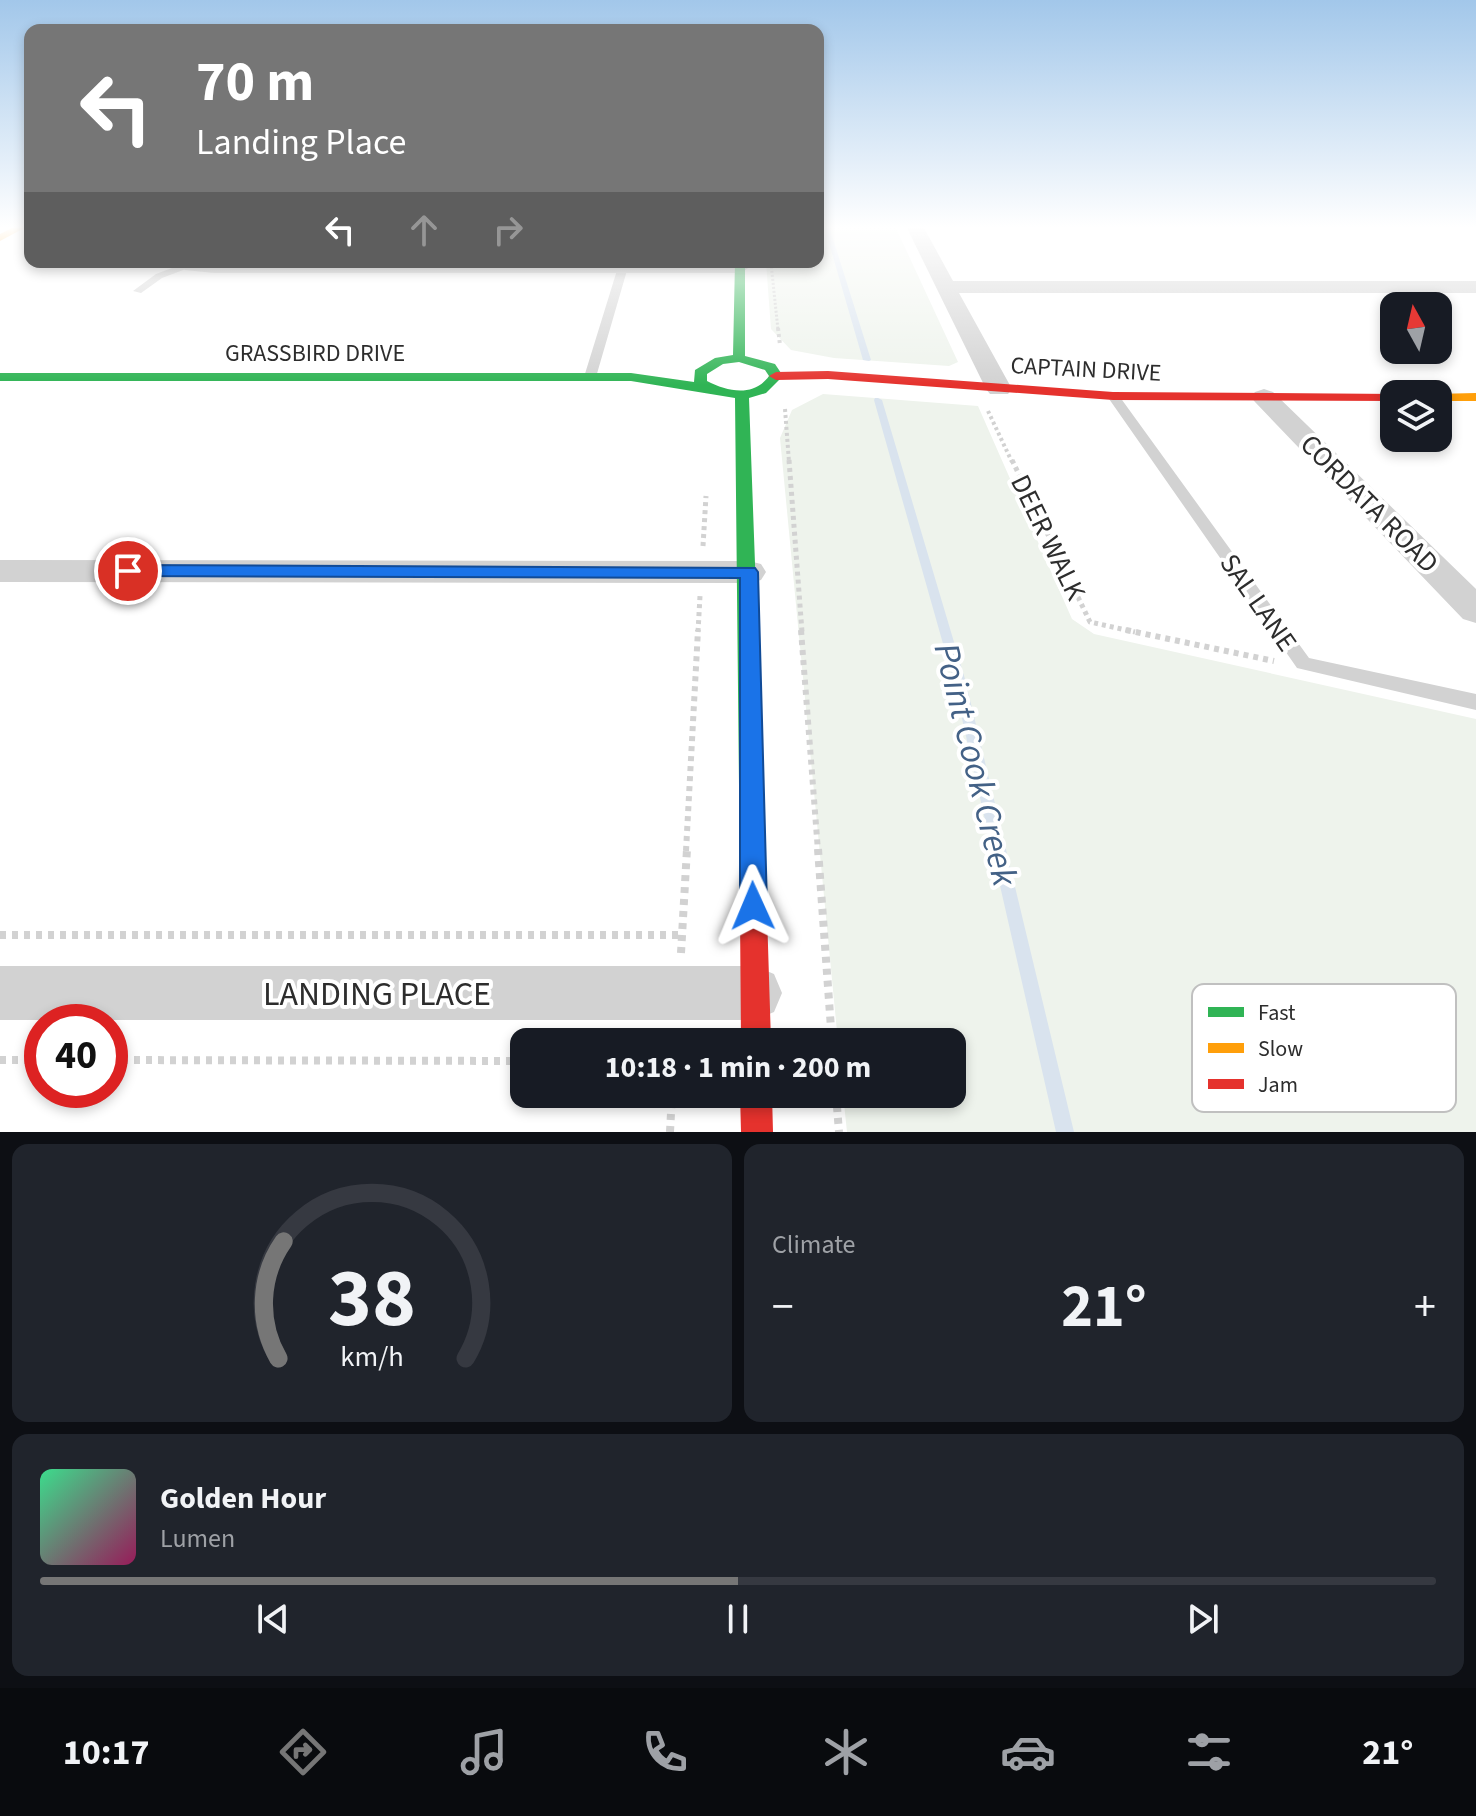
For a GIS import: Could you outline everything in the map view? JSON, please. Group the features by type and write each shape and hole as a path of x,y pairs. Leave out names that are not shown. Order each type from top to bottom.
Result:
{"street":[{"path":"740,279 739,358 764,364 776,376 762,391 741,395 744,408 749,572 755,1017"},
{"path":"943,279 988,388"},
{"path":"948,287 1476,287"},
{"name":"GRASSBIRD DRIVE","path":"0,377 631,377 704,368 719,361 739,358"},
{"path":"704,368 699,378 706,388"},
{"name":"CAPTAIN DRIVE","path":"776,376 804,375 1113,396 1380,397"},
{"name":"GRASSBIRD DRIVE","path":"631,377 741,395"},
{"name":"CORDATA ROAD","path":"1264,397 1476,610"},
{"path":"1452,397 1476,397"},
{"path":"0,571 749,572"},
{"name":"LANDING PLACE","path":"0,993 679,993 755,1017"},
{"path":"756,1108 757,1132"}],"lane":[{"path":"138,291 157,279"},
{"path":"590,377 619,279"},
{"name":"SAL LANE","path":"1113,396 1303,663 1476,702"}],"path":[{"path":"773,279 781,353 798,363 804,375 801,393 785,409 831,1028"},
{"name":"DEER WALK","path":"988,388 1090,622 1274,661 1303,663"},
{"path":"679,993 706,480"},
{"path":"0,935 681,935"},
{"path":"0,1060 24,1060"},
{"path":"128,1060 510,1061"},
{"path":"670,1132 671,1108"},
{"path":"837,1108 839,1132"}],"shaded area":[{"path":"767,279 919,279 958,362 949,366 834,358 791,350 771,329"},
{"path":"823,394 978,406 1072,619 1094,634 1476,719 1476,1132 847,1132 844,1108 966,1108 966,1028 837,1028 780,438 792,410"}],"waterway":[{"name":"Point Cook Creek","path":"842,279 867,360"},
{"name":"Point Cook Creek","path":"878,400 959,679 1065,1132"}],"traffic: fast":[{"path":"739,358 740,279"},
{"path":"739,358 770,367 776,376 770,385 752,394 720,392 701,383 700,373 719,361 739,358"},
{"path":"0,377 631,377 706,388"},
{"path":"741,395 744,408 751,785"}],"traffic: slow":[{"path":"1452,397 1476,397"}],"traffic: jam":[{"path":"776,376 828,375 1113,396 1380,397"},
{"path":"751,785 756,1028"},
{"path":"756,1108 757,1132"}],"route":[{"path":"128,571 749,572 753,906"}]}
